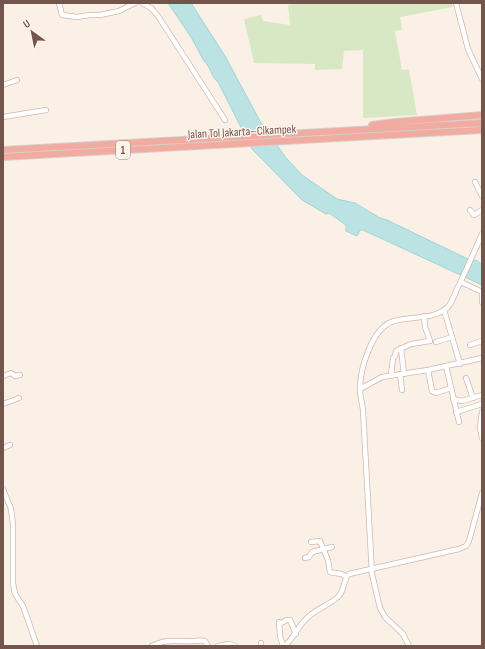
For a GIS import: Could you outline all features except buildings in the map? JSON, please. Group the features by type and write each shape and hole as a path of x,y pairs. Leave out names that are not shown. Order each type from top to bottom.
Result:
{"highway":[{"path":"329,131 396,122 482,115"},
{"name":"Jalan Tol Jakarta–Cikampek","path":"3,150 482,123"},
{"name":"Jalan Tol Jakarta–Cikampek","path":"3,157 283,140 482,130"}],"street":[{"path":"59,3 62,15 77,17 100,15 119,11 135,3"},
{"path":"142,3 151,8 158,16 225,120"},
{"path":"456,3 468,49 482,79"},
{"path":"3,85 17,80"},
{"path":"3,117 46,110"},
{"path":"475,182 482,196"},
{"path":"470,210 474,215 482,210"},
{"path":"409,646 403,634 385,617 380,608 372,574 363,410 360,390 365,363 370,348 379,330 393,321 424,316 444,310 449,305 462,280 482,234"},
{"path":"462,280 482,292 482,302"},
{"path":"444,310 460,364"},
{"path":"391,375 393,358 396,355 396,351 411,344 430,340 425,327 424,316"},
{"path":"436,342 452,337"},
{"path":"470,345 482,341"},
{"path":"401,348 402,390"},
{"path":"360,390 382,377 460,364 482,358"},
{"path":"446,366 459,422"},
{"path":"428,370 432,392 436,393 451,388"},
{"path":"3,376 11,373 15,376 20,375"},
{"path":"466,378 473,398"},
{"path":"453,399 462,400 482,396"},
{"path":"3,404 19,398"},
{"path":"456,412 482,404"},
{"path":"482,412 480,428 482,438"},
{"path":"3,448 10,445"},
{"path":"3,489 11,509 13,524 14,590 17,598 23,606 37,646"},
{"path":"296,634 290,620 279,623 280,636 284,646 296,634 307,618 318,609 335,599 341,593 346,577 349,574 460,549 466,546 469,541 482,493"},
{"path":"311,542 320,541 324,549 330,572 340,573 346,577"},
{"path":"305,558 309,557 312,552 332,548"},
{"path":"152,646 168,640 199,640 205,641 208,646"},
{"path":"218,646 229,644 235,646"}],"green space":[{"path":"294,3 452,3 453,7 400,17 402,30 395,31 402,70 409,69 417,115 363,118 363,50 344,51 342,69 315,70 315,64 254,63 244,19 261,15 263,21 290,25 288,5"}],"water":[{"path":"168,3 191,3 225,56 261,123 286,158 302,175 337,199 355,203 380,218 472,261 476,260 482,265 482,285 363,230 360,230 357,236 346,231 346,225 329,213 326,214 302,200 252,149 218,82 204,61 191,37"}]}
